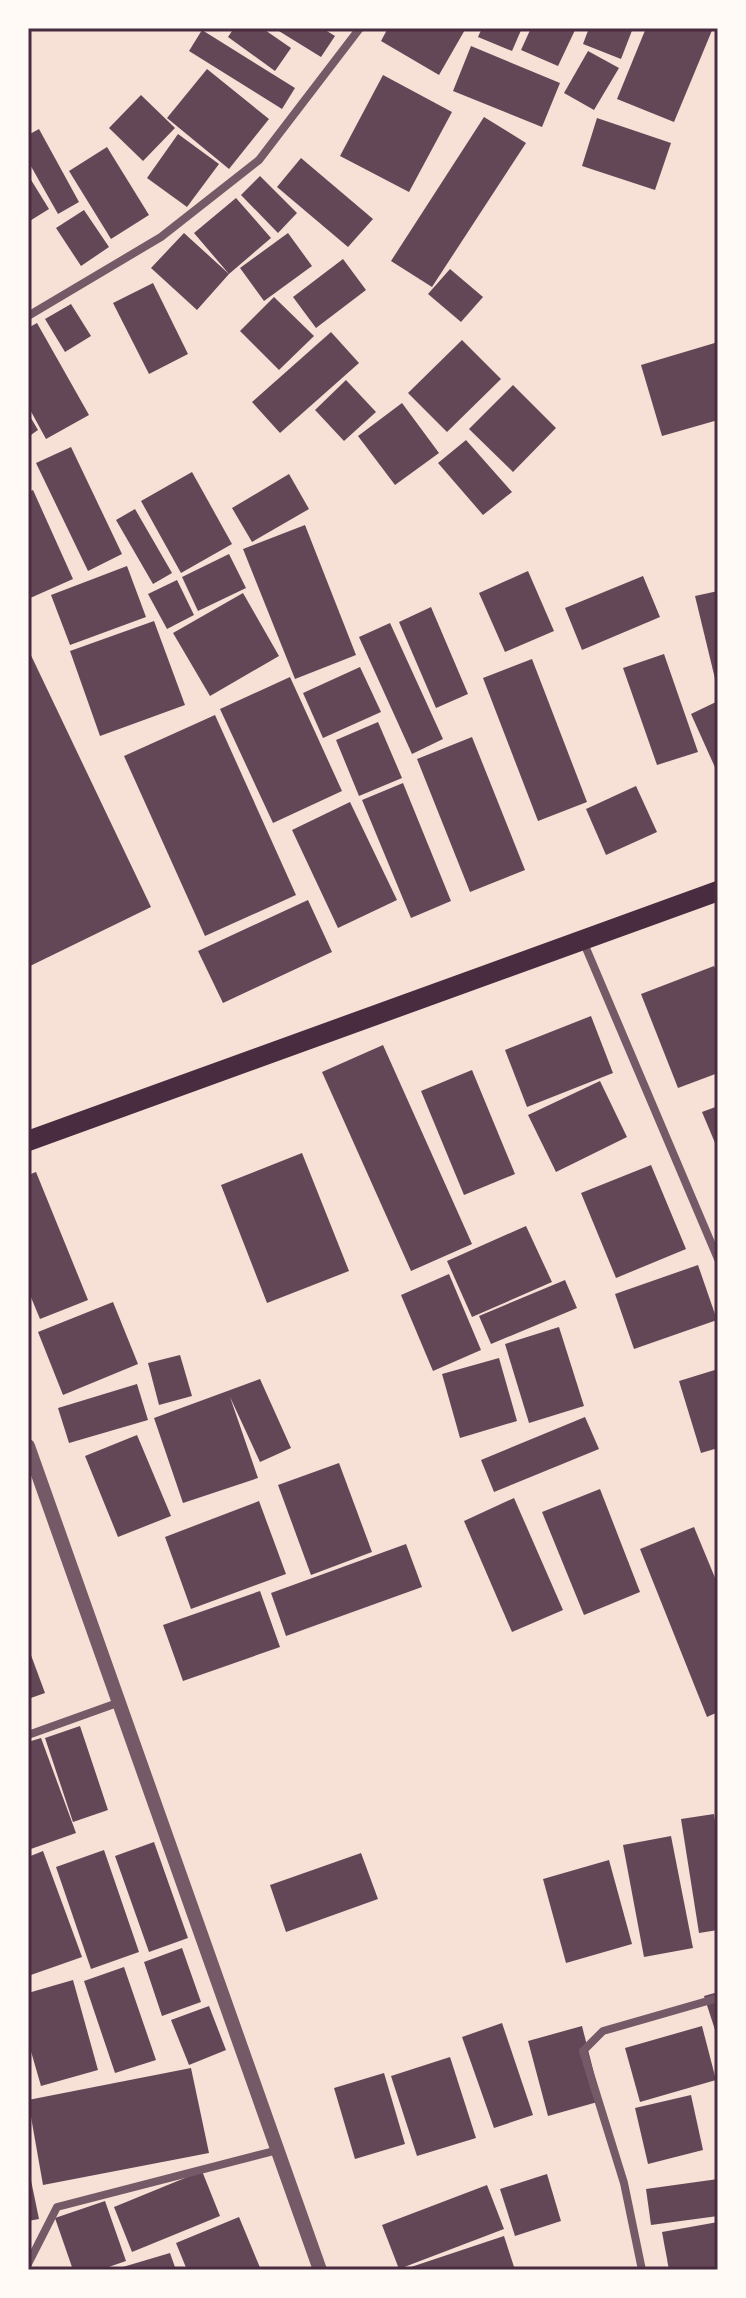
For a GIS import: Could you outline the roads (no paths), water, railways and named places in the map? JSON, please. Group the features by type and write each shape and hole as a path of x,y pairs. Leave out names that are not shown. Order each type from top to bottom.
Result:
{"main road":[{"path":"28,1141 718,891"}],"street":[{"path":"28,316 161,237 259,160 360,28"},
{"path":"583,940 718,1259"},
{"path":"28,1446 320,2270"},
{"path":"28,1735 120,1702"},
{"path":"642,2270 624,2183 583,2051 603,2031 718,1998"},
{"path":"28,2264 57,2207 278,2150"}]}
